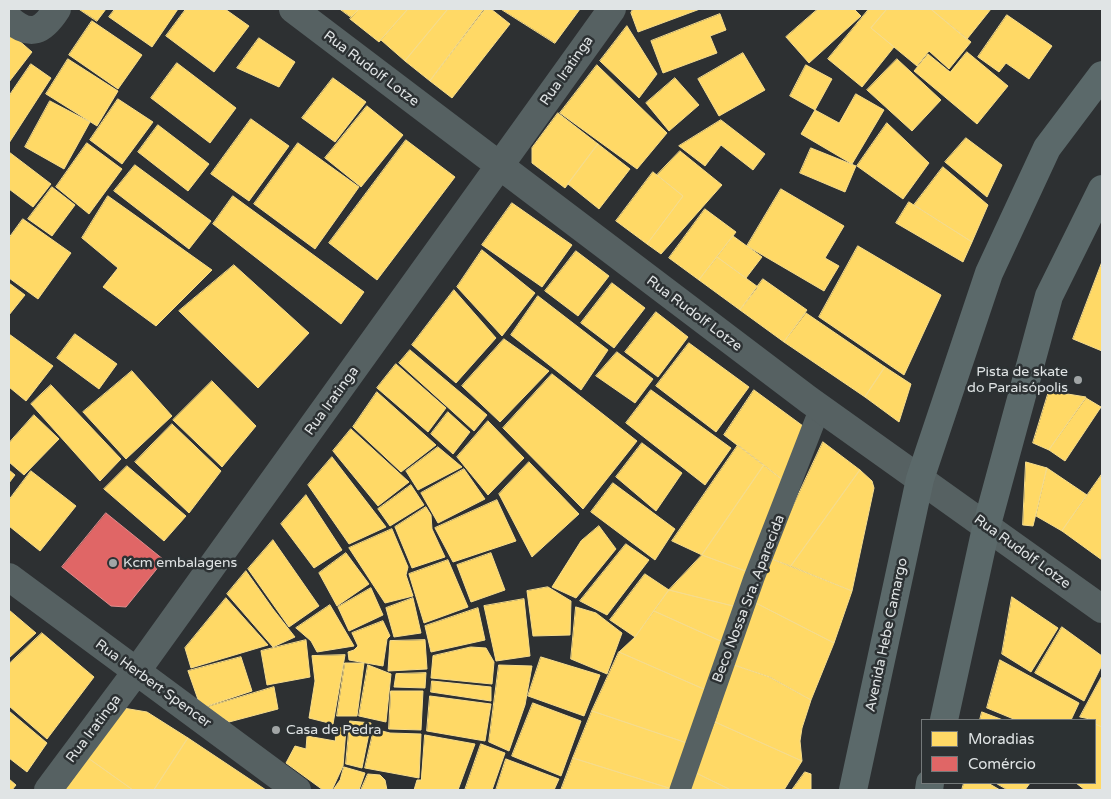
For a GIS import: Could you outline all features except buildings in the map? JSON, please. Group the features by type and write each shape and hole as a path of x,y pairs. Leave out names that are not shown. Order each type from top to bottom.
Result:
{"main road":[{"name":"Avenida Hebe Camargo","path":"852,790 920,479 989,273 1047,148 1102,75"},
{"path":"944,719 986,528 1048,296 1102,189"}],"street":[{"path":"9,20 21,28 40,29 47,24 57,9"},
{"name":"Rua Rudolf Lotze","path":"293,9 820,408 1102,609"},
{"name":"Rua Iratinga","path":"48,790 136,672 612,9"},
{"name":"Rua Herbert Spencer","path":"9,578 297,790"}],"lane":[{"name":"Beco Nossa Sra. Aparecida","path":"680,790 754,578 820,408"}],"place":[{"name":"Pista de skate do Paraisópolis","path":"1078,380"},
{"name":"Kcm embalagens","path":"113,563"},
{"name":"Casa de Pedra","path":"276,730"}]}
